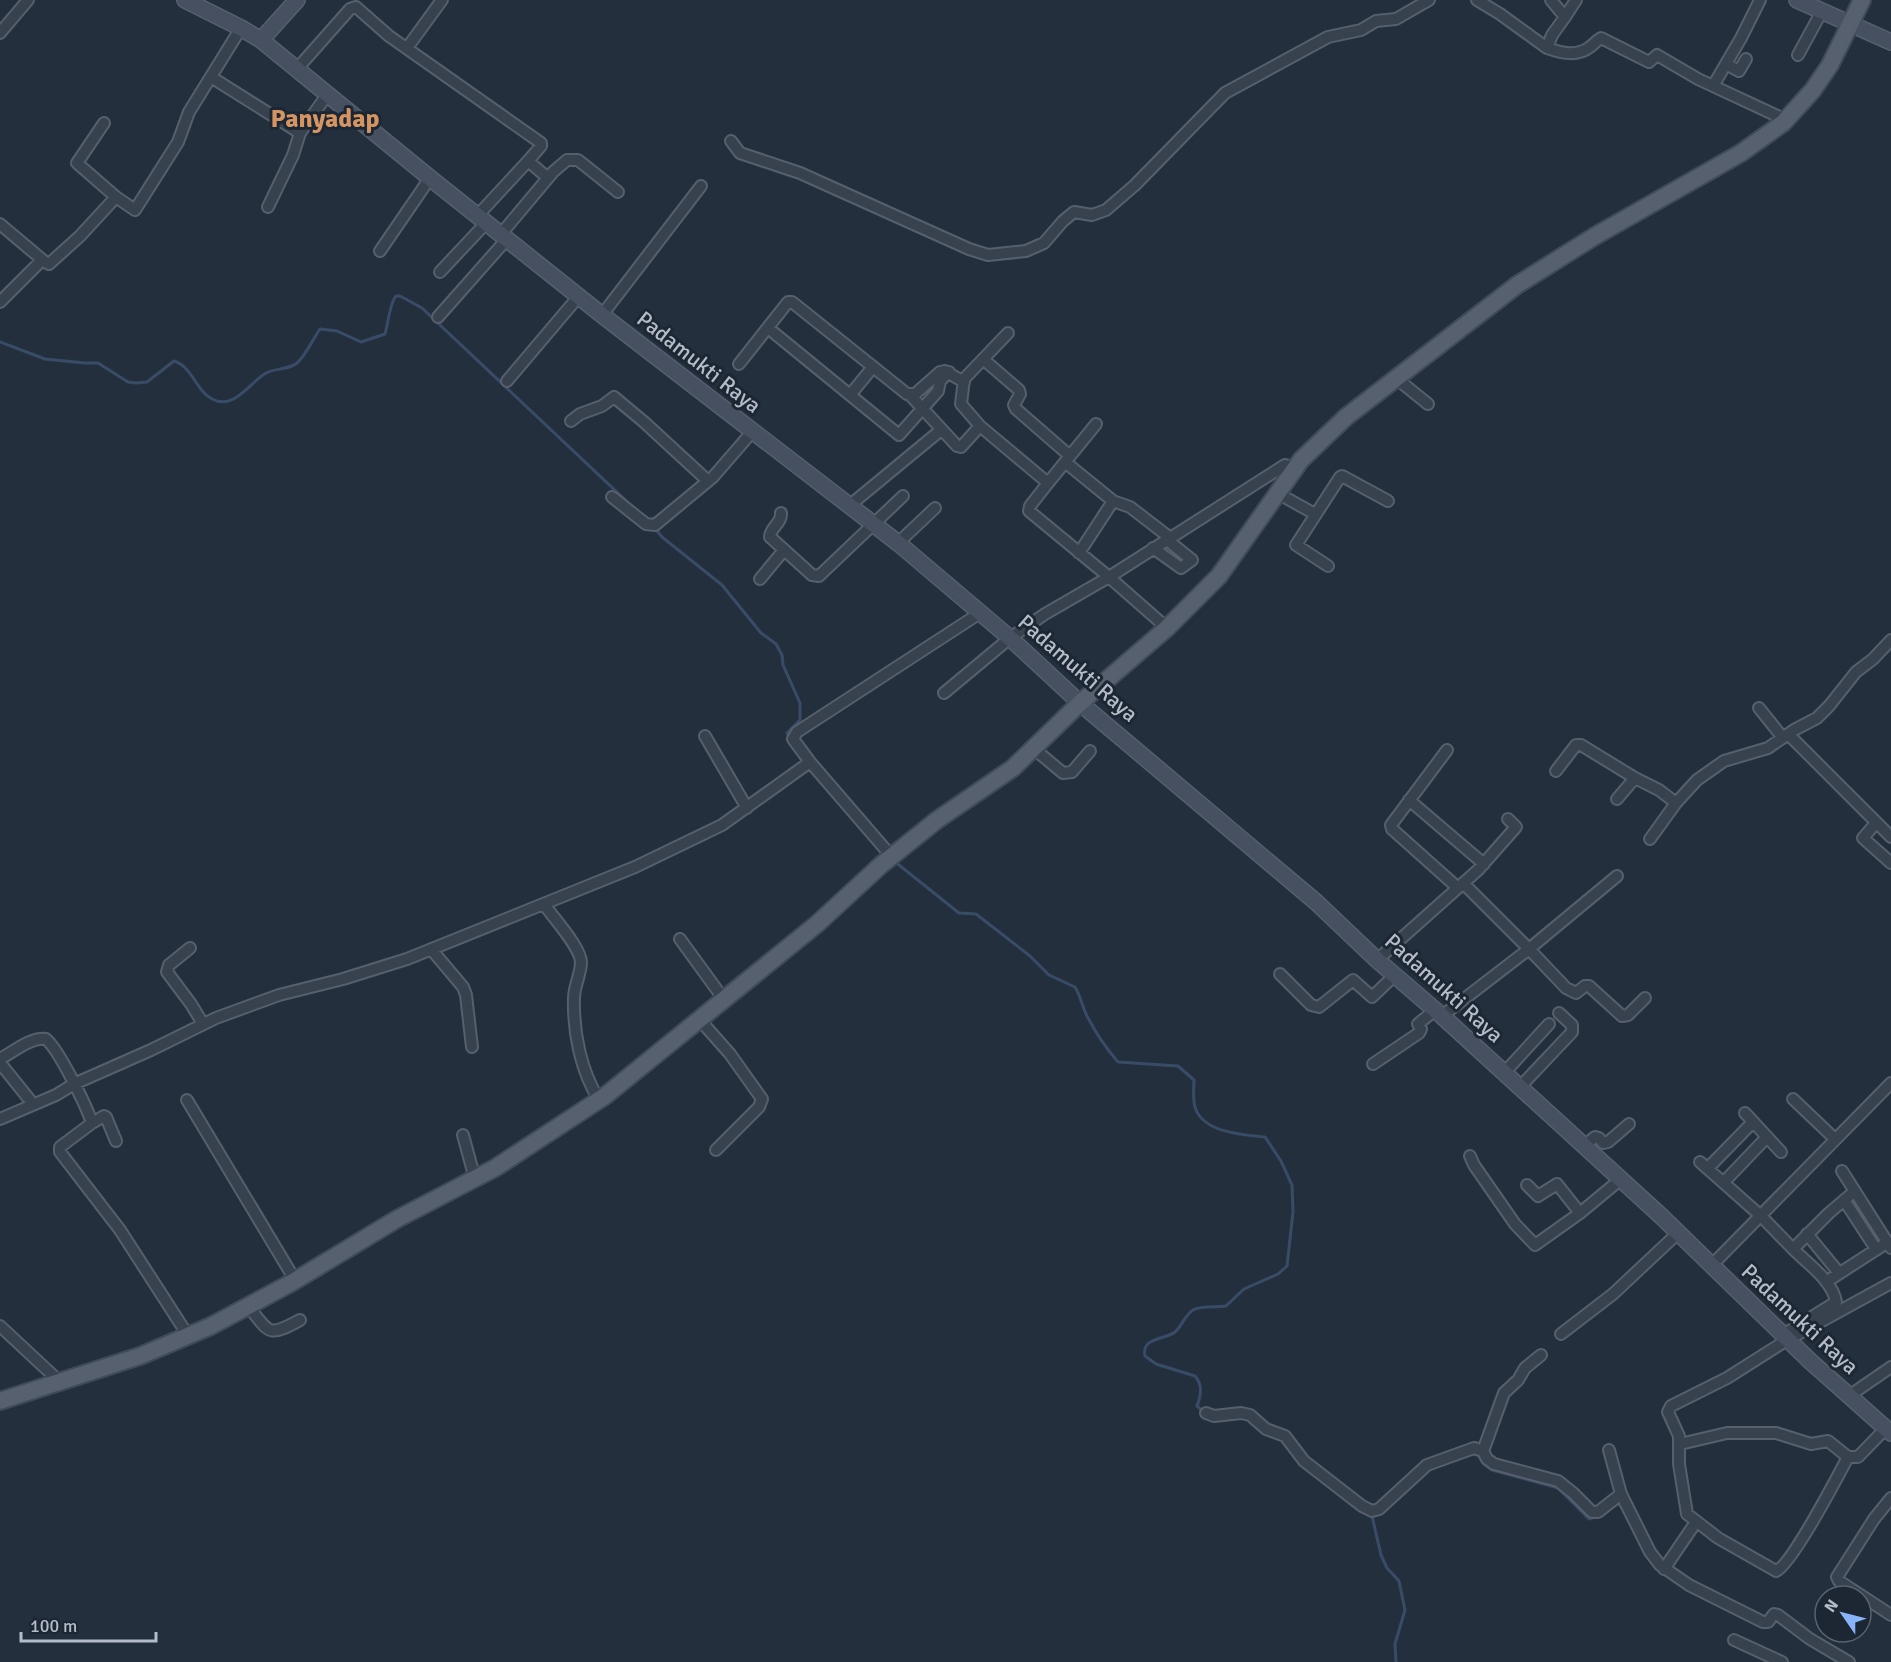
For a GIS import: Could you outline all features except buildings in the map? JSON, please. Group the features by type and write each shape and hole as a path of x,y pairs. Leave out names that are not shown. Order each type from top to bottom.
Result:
{"main road":[{"path":"0,1401 140,1356 189,1337 295,1280 397,1219 495,1168 599,1100 818,924 892,856 937,820 1012,768 1080,703 1167,628 1219,576 1301,460 1346,417 1517,285 1595,236 1741,153 1786,120 1813,90 1824,73 1862,0"}],"street":[{"path":"0,33 28,0"},
{"name":"Padamukti Raya","path":"185,0 238,33 261,40 602,315 898,543 1010,638 1080,703 1316,902 1620,1179 1785,1338 1888,1430"},
{"path":"261,40 297,0"},
{"path":"407,48 442,0"},
{"path":"731,141 740,153 800,172 969,249 988,255 1026,251 1044,243 1074,212 1092,215 1106,210 1135,185 1225,93 1328,37 1361,30 1376,21 1396,19 1430,0"},
{"path":"1477,0 1547,48 1579,53 1601,38 1649,62 1657,55 1713,86 1786,120"},
{"path":"1551,0 1564,17"},
{"path":"1547,48 1552,34 1576,0"},
{"path":"1713,86 1760,0"},
{"path":"1797,0 1891,42"},
{"path":"296,70 354,7 407,48 541,143 541,146 440,272"},
{"path":"1798,55 1822,11"},
{"path":"104,123 76,161 116,197 132,209 137,209 178,142 189,112 238,33"},
{"path":"1726,64 1738,71 1746,59"},
{"path":"211,77 300,133"},
{"path":"268,207 293,154 300,133 327,95"},
{"path":"438,317 504,237 548,178 567,160 578,160 618,192"},
{"path":"528,161 548,178"},
{"path":"380,251 430,178"},
{"path":"602,315 701,186"},
{"path":"0,224 49,264 116,197"},
{"path":"0,302 42,260"},
{"path":"507,381 579,296"},
{"path":"740,364 788,302 792,302 911,396 957,446 962,447 980,426"},
{"path":"768,328 899,435 938,391 940,381 949,372"},
{"path":"1008,333 964,381 961,404 980,426 1048,483"},
{"path":"983,359 1019,390 1020,394 1014,405 1016,409 1067,459 1113,501 1127,505 1192,560 1181,568 1152,548"},
{"path":"850,395 873,367"},
{"path":"911,396 940,372 949,372 964,381"},
{"path":"1397,379 1428,404"},
{"path":"571,421 579,414 602,406 614,397 708,482"},
{"path":"1096,424 1030,506 1029,511 1167,628"},
{"path":"849,506 941,430"},
{"path":"612,497 651,526 655,525 708,482 752,432"},
{"path":"944,693 1010,638 1045,614 1109,577 1285,465 1295,468"},
{"path":"1328,566 1296,545 1341,476 1388,501"},
{"path":"1279,494 1315,514"},
{"path":"781,513 770,535 812,575 819,576 903,496"},
{"path":"1079,552 1113,501"},
{"path":"898,543 935,508"},
{"path":"760,579 784,550"},
{"path":"892,856 810,762 793,739 797,732 980,613"},
{"path":"1650,839 1691,785 1717,765 1757,752 1822,714 1856,672 1873,659 1891,640"},
{"path":"1759,708 1891,837"},
{"path":"705,736 747,808"},
{"path":"1556,771 1576,744 1581,745 1659,790 1676,803"},
{"path":"1033,748 1063,773 1072,772 1090,751"},
{"path":"1447,750 1391,827 1529,949 1566,988 1576,993 1585,986 1589,986 1622,1016 1628,1015 1645,998"},
{"path":"0,1119 56,1095 74,1084 203,1024 279,995 344,979 431,949 635,867 722,825 810,762"},
{"path":"1617,799 1635,778"},
{"path":"1409,800 1484,864"},
{"path":"1377,960 1484,864 1516,827 1508,819"},
{"path":"1876,823 1863,838 1891,863"},
{"path":"1373,1064 1419,1033 1421,1029 1418,1024 1439,1013 1529,949 1617,876"},
{"path":"544,904 576,949 581,961 573,996 574,1017 586,1076 599,1100"},
{"path":"680,939 725,1001"},
{"path":"190,948 169,965 167,972 203,1024"},
{"path":"431,949 463,987 472,1047"},
{"path":"1280,974 1311,1005 1319,1007 1353,980 1372,997 1395,975"},
{"path":"1520,1087 1573,1030 1572,1025 1559,1013"},
{"path":"700,1020 730,1054 762,1099 759,1107 716,1150"},
{"path":"1504,1072 1549,1024"},
{"path":"33,1104 0,1061 33,1041 44,1038 49,1041 74,1084 92,1123"},
{"path":"1711,1266 1891,1083"},
{"path":"1793,1099 1835,1139"},
{"path":"187,1100 295,1280"},
{"path":"1745,1113 1781,1152"},
{"path":"116,1141 104,1116 60,1147 60,1152 120,1230 189,1337"},
{"path":"1753,1122 1704,1165 1761,1216 1826,1282 1836,1298 1836,1304 1727,1378 1671,1406 1669,1414 1679,1436 1679,1464 1685,1510 1696,1522 1764,1566 1776,1571 1792,1555 1831,1492 1848,1457"},
{"path":"1584,1146 1595,1137 1603,1143 1608,1142 1629,1124"},
{"path":"463,1135 475,1179"},
{"path":"1724,1182 1767,1137"},
{"path":"1470,1156 1515,1224 1536,1245 1580,1213 1620,1179"},
{"path":"1826,1282 1876,1250 1889,1245 1842,1172"},
{"path":"1527,1185 1538,1196 1557,1184 1580,1213"},
{"path":"1792,1249 1855,1191"},
{"path":"1845,1200 1876,1250"},
{"path":"1561,1334 1613,1294 1678,1233"},
{"path":"1807,1234 1839,1273"},
{"path":"1785,1338 1891,1283"},
{"path":"248,1306 268,1331 274,1332 300,1320"},
{"path":"0,1326 60,1381"},
{"path":"1483,1451 1504,1393 1518,1380 1525,1368 1541,1355"},
{"path":"1848,1396 1891,1367"},
{"path":"1206,1413 1214,1416 1241,1413 1250,1415 1266,1429 1285,1436 1304,1461 1362,1506 1372,1511 1379,1509 1427,1465 1474,1448 1483,1451 1487,1459 1494,1464 1558,1481 1574,1493 1592,1512 1598,1512 1621,1494"},
{"path":"1680,1444 1727,1433 1776,1433 1811,1444 1828,1441 1848,1457 1858,1457 1888,1430"},
{"path":"1609,1450 1621,1494 1650,1552 1664,1569 1689,1585 1764,1623 1768,1622 1774,1614 1778,1615 1803,1634 1849,1662"},
{"path":"1891,1498 1874,1519 1838,1577 1848,1587 1891,1615"},
{"path":"1664,1569 1696,1522"},
{"path":"1734,1640 1782,1662"}],"waterway":[{"path":"0,342 45,359 98,363 128,382 136,383 147,382 174,361 190,373 207,395 220,402 235,398 266,373 297,363 320,329 337,331 361,342 385,334 392,303 396,296 400,296 422,308 638,512"},
{"path":"654,527 662,537 722,585 761,633 776,644 800,703 800,720 787,733 789,738"},
{"path":"809,768 836,800"},
{"path":"894,861 959,913 976,914 1030,956 1049,975 1075,987 1093,1027 1118,1062 1178,1066 1194,1080 1194,1103 1201,1118 1208,1124 1226,1131 1265,1137 1281,1161 1292,1185 1293,1212 1287,1266 1278,1274 1244,1289 1226,1306 1193,1310 1175,1332 1150,1342 1145,1350 1145,1356 1156,1364 1195,1376 1200,1390 1197,1406 1204,1412"},
{"path":"1471,1454 1478,1455 1492,1470 1558,1488 1589,1519 1598,1516"},
{"path":"1615,1504 1622,1507 1635,1531"},
{"path":"1372,1516 1381,1555 1387,1568 1399,1581 1405,1610 1395,1644 1396,1662"}],"district":[{"name":"Panyadap","path":"325,119"}]}
